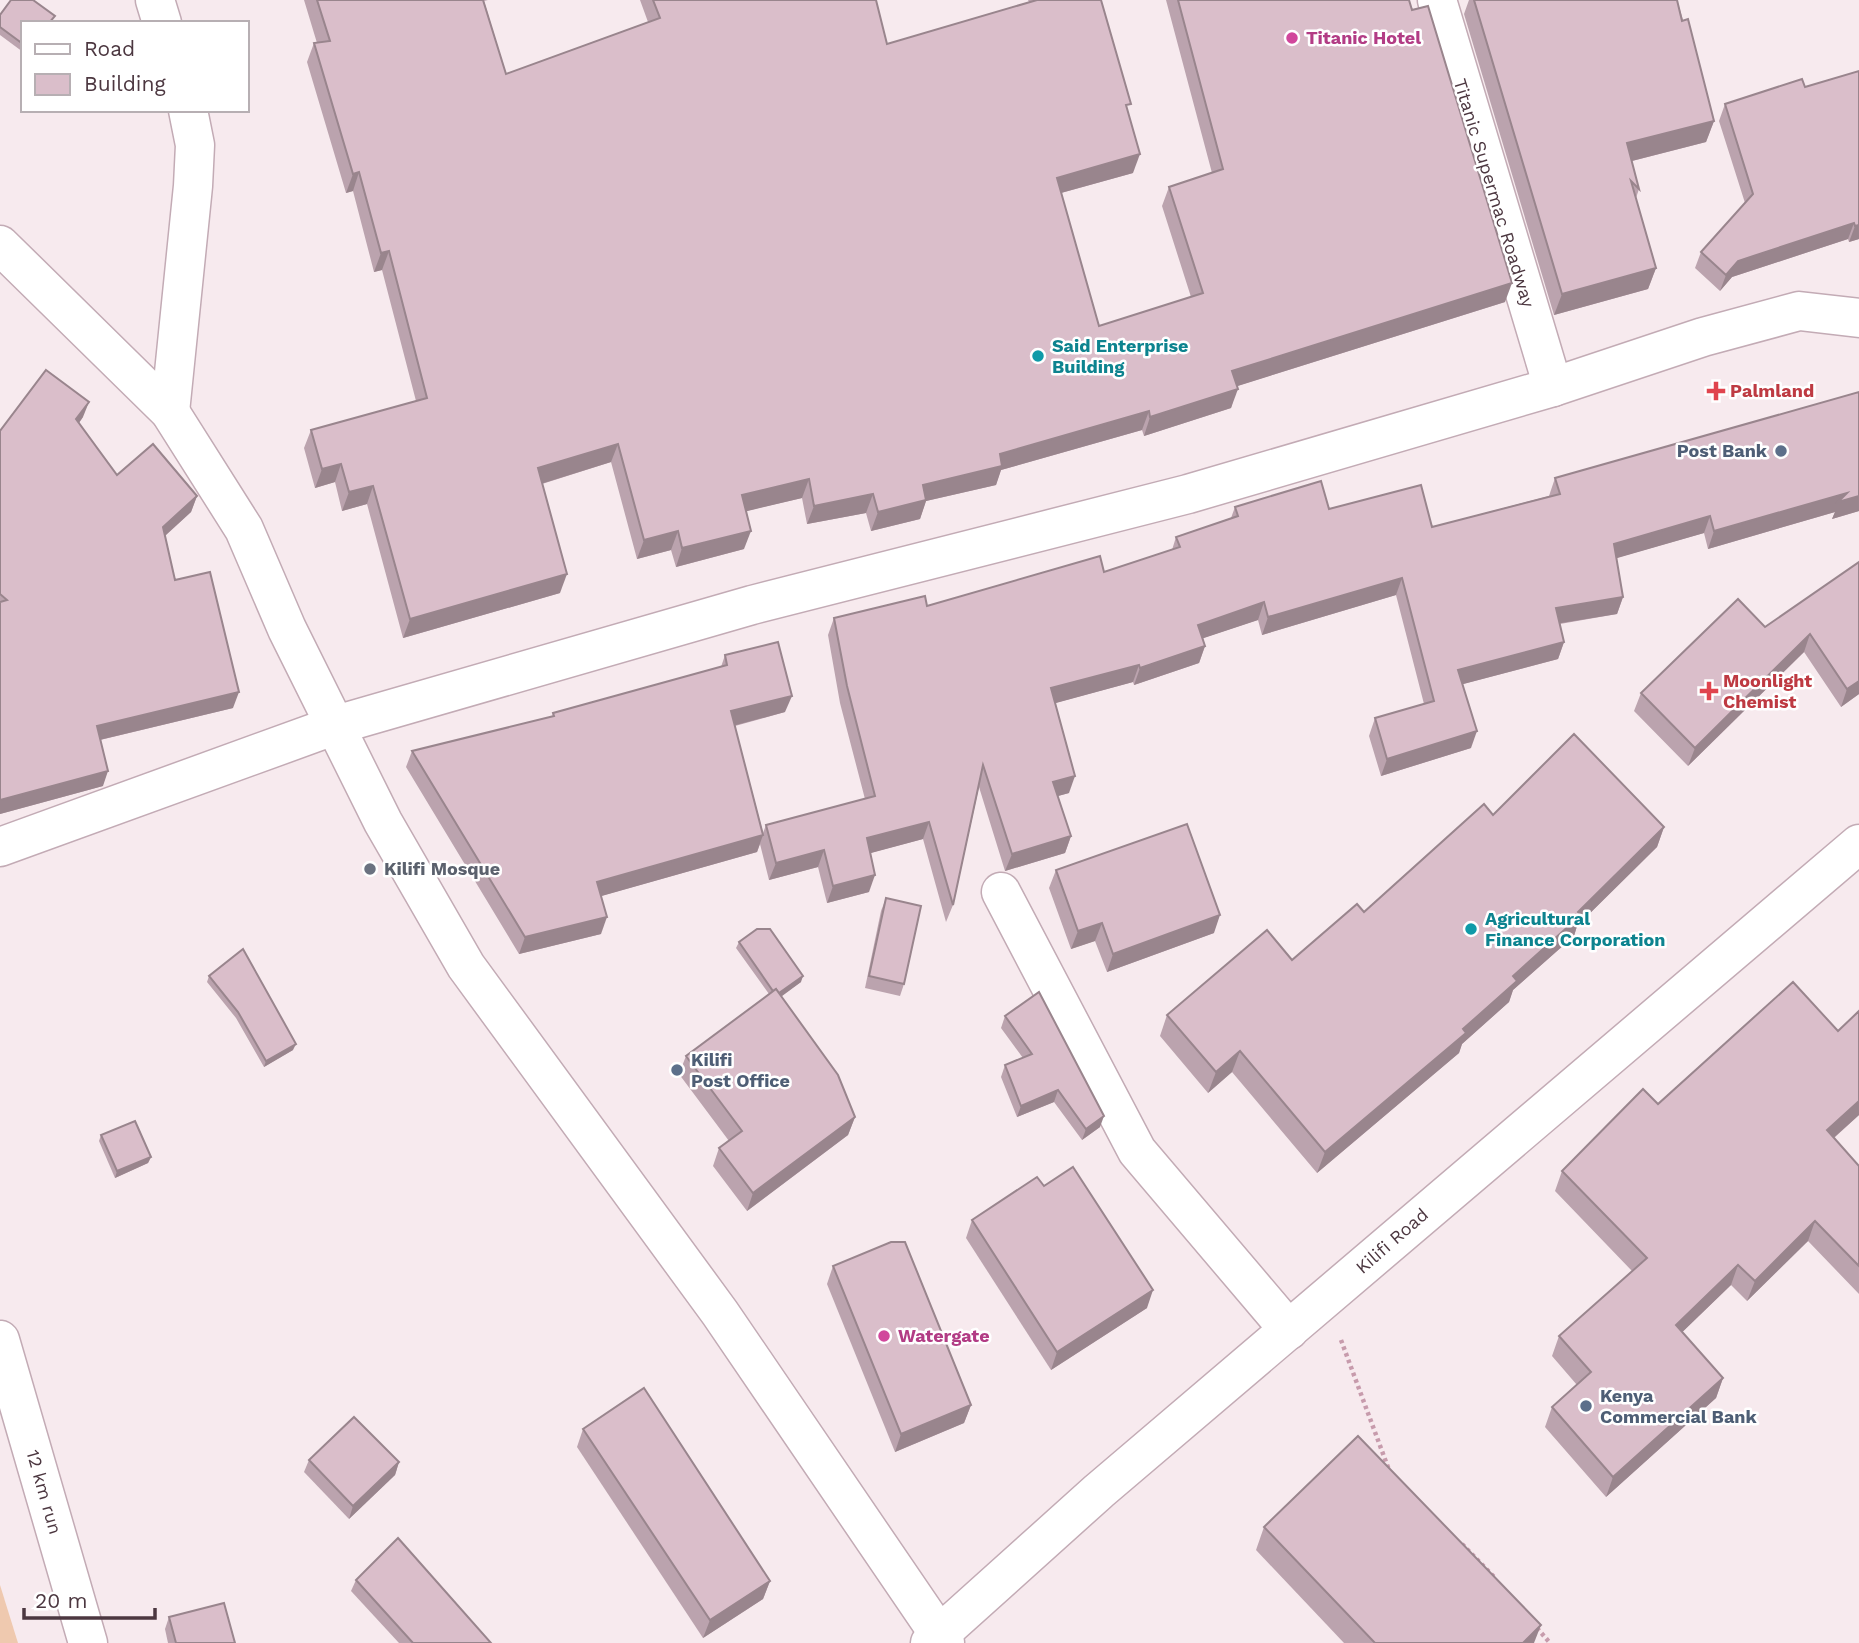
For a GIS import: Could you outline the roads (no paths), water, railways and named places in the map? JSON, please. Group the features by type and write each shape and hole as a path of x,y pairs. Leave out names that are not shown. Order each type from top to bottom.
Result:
{"street":[{"path":"155,0 161,21"},
{"name":"Titanic Supermac Roadway","path":"1437,0 1553,387"},
{"path":"170,412 193,186 194,145 188,112"},
{"path":"0,246 170,412 244,529 287,629 383,822 466,966 720,1313 938,1640"},
{"path":"0,847 336,725 752,605 1188,494 1553,387 1703,337 1799,311 1859,318"},
{"name":"Kilifi Road","path":"938,1640 1099,1491 1859,844"},
{"path":"1001,892 1137,1151 1289,1330"},
{"name":"12 km run","path":"0,1340 88,1643"}],"place":[{"name":"Titanic Hotel","path":"1292,38"},
{"name":"Said Enterprise Building","path":"1038,356"},
{"name":"Palmland","path":"1716,391"},
{"name":"Post Bank","path":"1781,451"},
{"name":"Moonlight Chemist","path":"1709,691"},
{"name":"Kilifi Mosque","path":"370,869"},
{"name":"Agricultural Finance Corporation","path":"1471,929"},
{"name":"Kilifi Post Office","path":"677,1070"},
{"name":"Watergate","path":"884,1336"},
{"name":"Kenya Commercial Bank","path":"1586,1406"}]}
